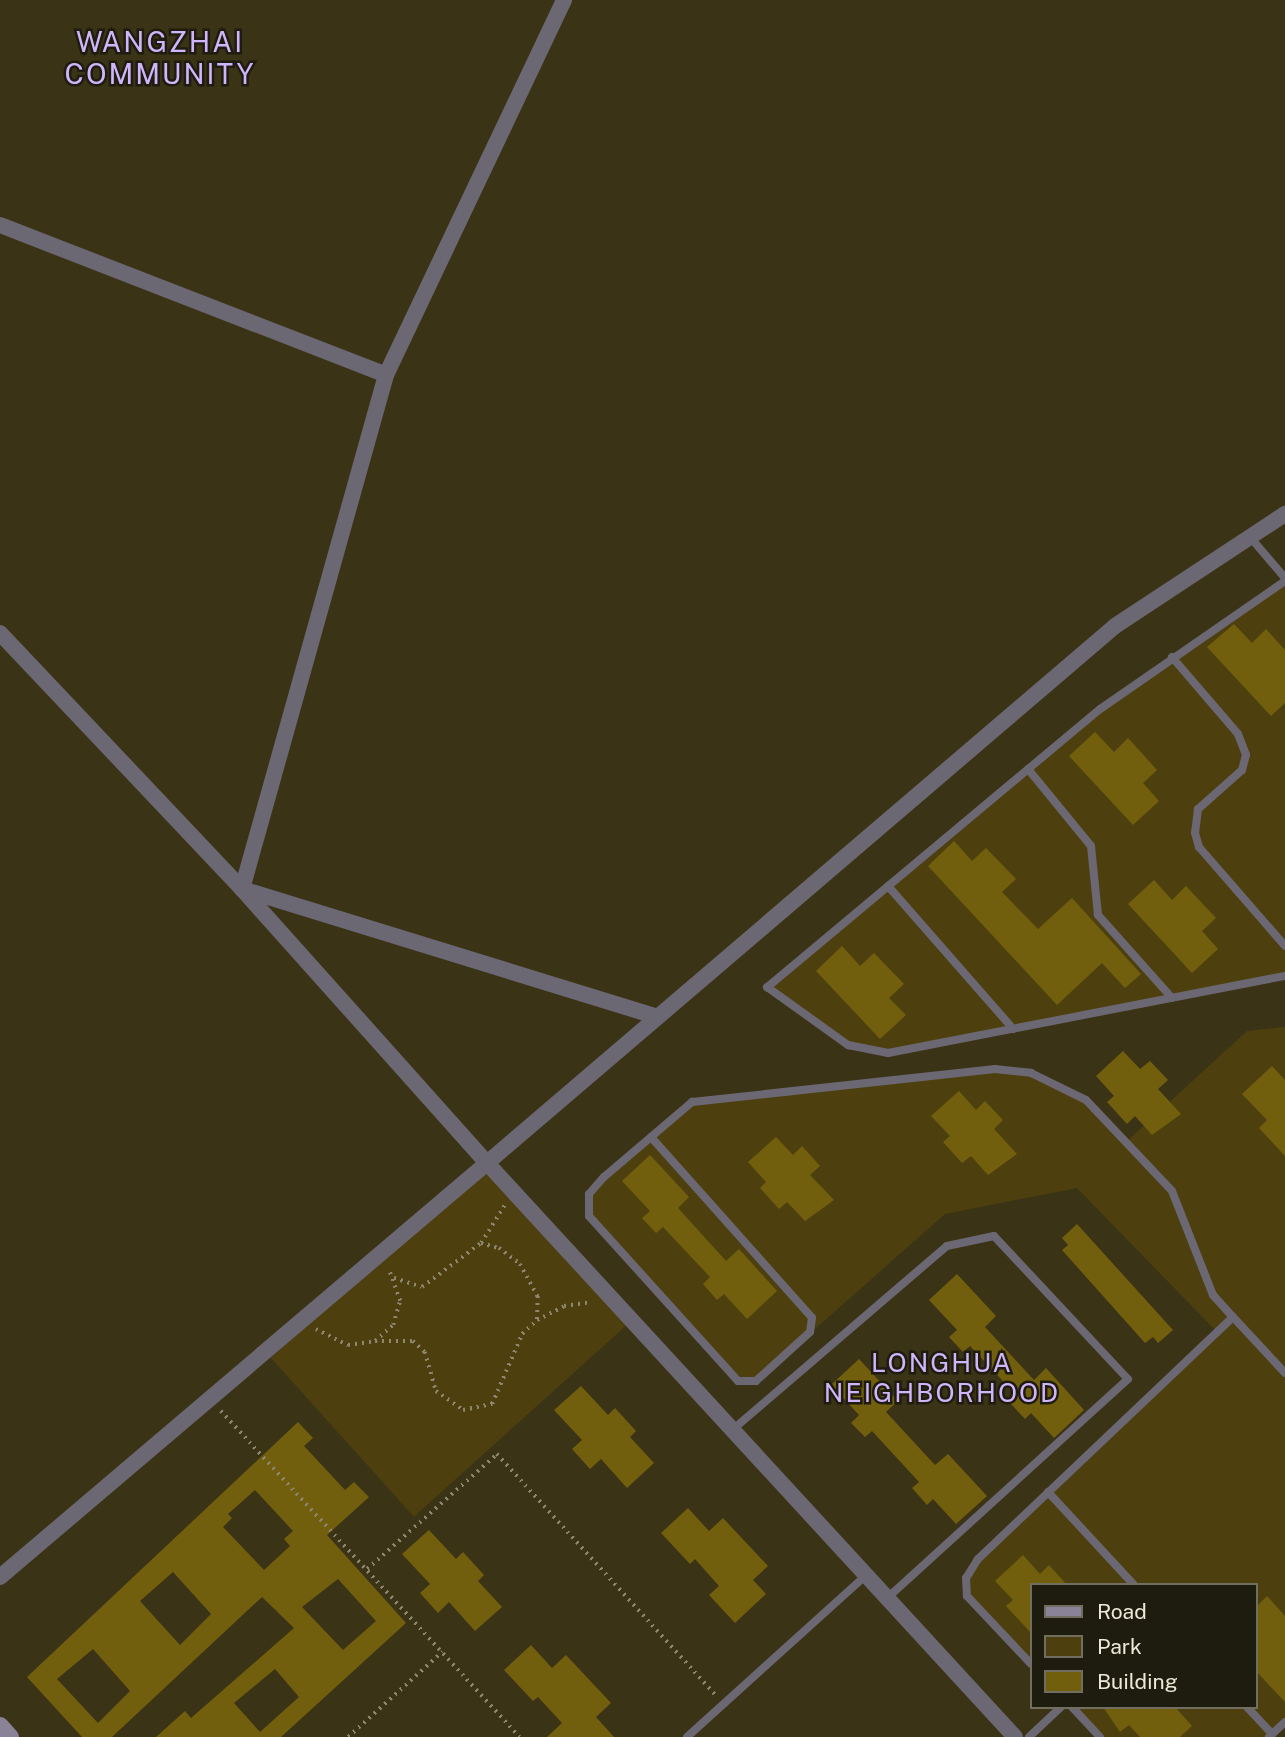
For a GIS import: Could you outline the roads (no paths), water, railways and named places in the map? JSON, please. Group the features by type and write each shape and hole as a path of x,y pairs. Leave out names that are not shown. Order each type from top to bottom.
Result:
{"street":[{"path":"242,889 386,375 564,0"},
{"path":"0,225 386,375"},
{"path":"0,1577 1115,626 1285,514"},
{"path":"0,633 242,889 611,1301 1015,1737"},
{"path":"242,889 657,1017"},
{"path":"0,1726 10,1737"}],"lane":[{"path":"1250,537 1285,580 1172,657 1028,769 767,987 848,1045 888,1054 1285,976"},
{"path":"1172,657 1238,734 1246,755 1242,770 1198,809 1195,833 1199,847 1285,946"},
{"path":"1028,769 1091,846 1098,915 1172,998"},
{"path":"888,886 1013,1029"},
{"path":"651,1137 812,1318 810,1332 755,1381 738,1381 589,1216 589,1194 651,1137 692,1102 995,1069 1031,1073 1086,1100 1172,1191 1213,1295 1285,1373"},
{"path":"731,1431 947,1247 994,1236 1128,1379 886,1599"},
{"path":"1030,1663 967,1595 966,1578 978,1559 1233,1317"},
{"path":"1048,1492 1132,1583"},
{"path":"687,1737 866,1576"},
{"path":"1029,1737 1059,1709"},
{"path":"1074,1709 1100,1737"},
{"path":"1249,1709 1270,1735 1285,1722"}],"district":[{"name":"WANGZHAI COMMUNITY","path":"160,58"},
{"name":"LONGHUA NEIGHBORHOOD","path":"942,1378"}]}
